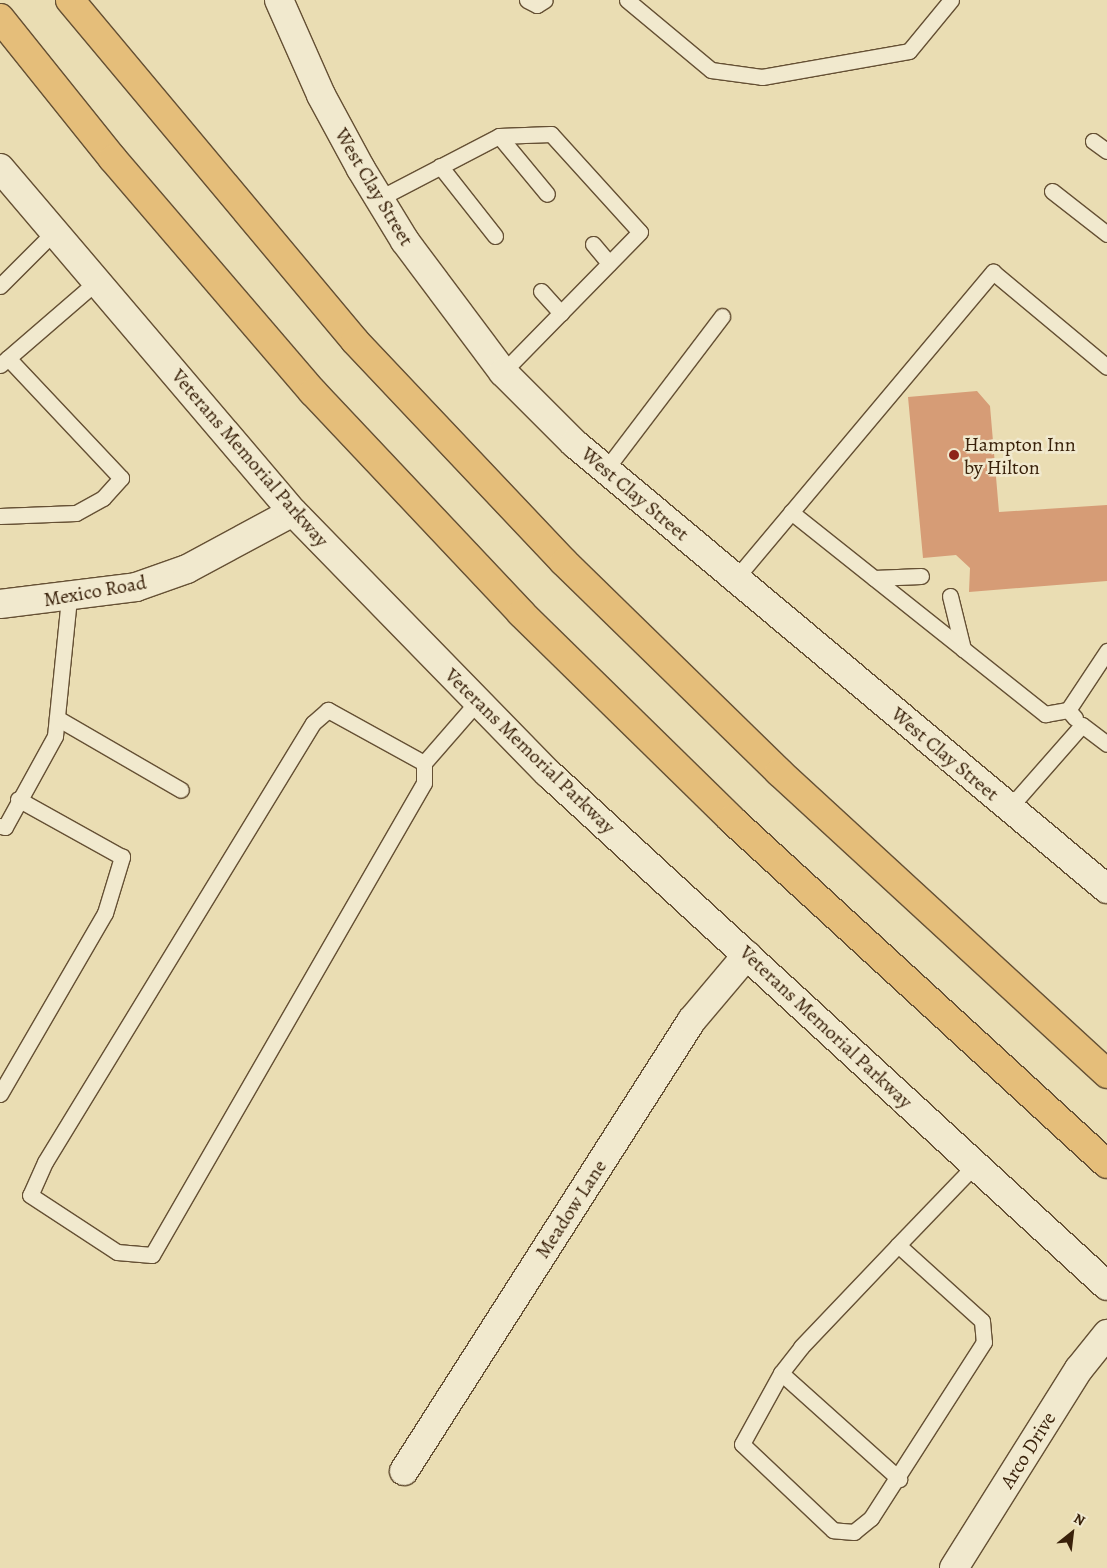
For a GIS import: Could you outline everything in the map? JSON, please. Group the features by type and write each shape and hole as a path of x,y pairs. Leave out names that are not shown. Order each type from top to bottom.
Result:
{"highway":[{"path":"70,0 355,341 564,562 779,772 1107,1074"},
{"path":"0,18 113,159 313,392 521,613 731,819 1107,1164"}],"street":[{"name":"West Clay Street","path":"279,0 320,94 380,198 411,249 503,372 606,469 1107,889"},
{"name":"Veterans Memorial Parkway","path":"0,168 293,512 477,702 549,774 1107,1286"},
{"name":"Mexico Road","path":"0,604 69,597 136,587 187,569 293,512"},
{"name":"Meadow Lane","path":"404,1471 692,1020 747,955"},
{"name":"Arco Drive","path":"954,1568 1079,1369 1107,1334"}],"lane":[{"path":"527,0 537,5 545,0"},
{"path":"627,0 711,70 762,77 909,51 951,0"},
{"path":"380,198 499,136 551,134 640,232 503,372"},
{"path":"499,136 547,194"},
{"path":"1093,140 1107,151"},
{"path":"440,166 495,236"},
{"path":"1052,191 1107,234"},
{"path":"0,286 54,232"},
{"path":"593,244 609,263"},
{"path":"736,578 993,272 1107,367"},
{"path":"0,516 76,513 103,498 121,478 4,361 96,282"},
{"path":"541,291 561,313"},
{"path":"606,469 722,316"},
{"path":"791,512 1045,714 1068,710 1107,651"},
{"path":"874,578 921,576"},
{"path":"950,596 963,649"},
{"path":"2,830 55,736 69,597"},
{"path":"424,763 328,710 313,723 46,1162 30,1195 117,1252 152,1255 424,783 424,763 477,702"},
{"path":"1068,710 1082,725 1107,744"},
{"path":"57,718 181,790"},
{"path":"1010,808 1082,725"},
{"path":"0,1094 104,913 122,857 18,799"},
{"path":"898,1245 982,1321 984,1342 899,1479 871,1518 854,1532 833,1530 742,1444 781,1372 898,1245 976,1164"},
{"path":"781,1372 899,1479"}],"building":[{"name":"Hampton Inn by Hilton","path":"977,391 990,406 999,512 1107,505 1107,581 969,592 970,568 956,555 923,558 908,397"}],"place":[{"name":"Hampton Inn by Hilton","path":"954,455"}]}
